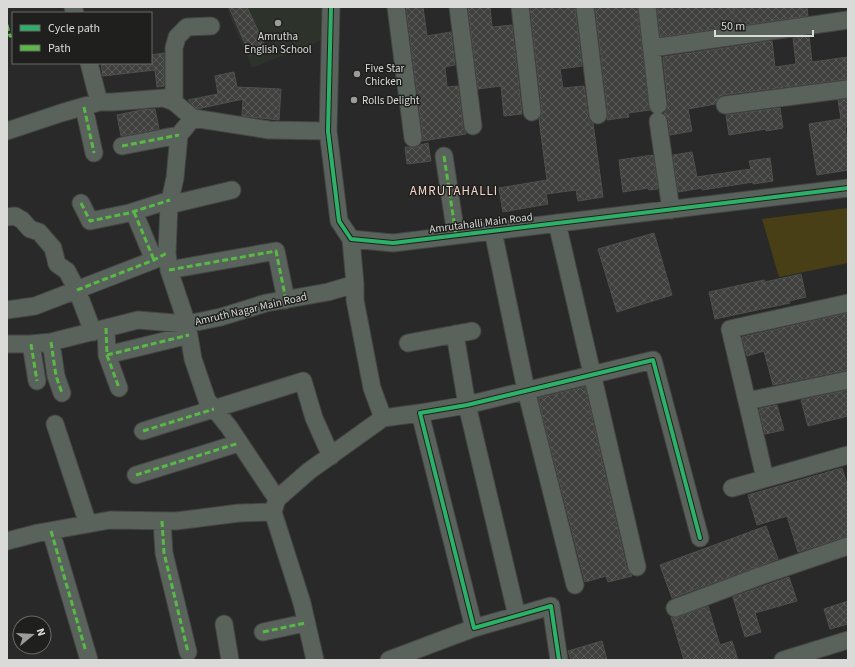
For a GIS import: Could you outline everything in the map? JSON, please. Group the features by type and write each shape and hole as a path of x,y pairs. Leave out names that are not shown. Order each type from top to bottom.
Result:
{"street":[{"path":"331,7 328,131 339,221 351,238 355,300 372,388 383,418"},
{"path":"396,7 413,138"},
{"path":"458,7 473,126"},
{"path":"520,7 532,112"},
{"path":"585,7 598,115"},
{"path":"647,7 658,113 671,210"},
{"path":"652,48 848,20"},
{"path":"174,102 174,48 177,37 187,27 211,26"},
{"path":"89,64 94,154"},
{"path":"725,105 848,89"},
{"path":"7,131 92,104 164,98 174,102 193,118 269,130 328,131"},
{"path":"161,256 169,202 175,178 179,135 193,118"},
{"path":"122,146 179,135"},
{"path":"444,156 456,235"},
{"name":"Amrutahalli Main Road","path":"351,238 393,243 848,188"},
{"path":"81,203 90,221 134,212 169,202 232,190"},
{"path":"134,212 169,270 188,329 193,359 207,400 239,442 275,505 316,660"},
{"path":"7,217 15,216 22,220 30,229 39,232 52,248 57,264 67,271 100,330 119,388"},
{"path":"557,223 637,567"},
{"path":"493,231 526,390 575,585"},
{"path":"169,270 276,251 286,300"},
{"path":"7,310 35,306 161,256"},
{"name":"Amruth Nagar Main Road","path":"7,344 51,342 138,320 188,329 266,303 328,292 355,284"},
{"path":"765,478 730,329 848,303"},
{"path":"107,355 188,329"},
{"path":"408,343 472,331"},
{"path":"455,334 467,405 517,616"},
{"path":"51,342 56,376 62,393"},
{"path":"31,344 37,381"},
{"path":"7,541 110,520 176,521 239,513 275,505 310,471 383,418 420,414 467,405 653,360 700,538"},
{"path":"747,401 848,380"},
{"path":"143,431 303,381 314,418 331,456"},
{"path":"420,414 474,628"},
{"path":"55,424 88,524"},
{"path":"136,475 239,442"},
{"path":"732,488 848,455"},
{"path":"162,521 164,553 188,652"},
{"path":"51,531 89,660"},
{"path":"675,608 760,576 848,546"},
{"path":"389,660 474,628 551,606 559,660"},
{"path":"263,632 305,623"},
{"path":"224,624 230,660"},
{"path":"783,660 848,640"}],"shaded area":[{"name":"Amrutha English School","path":"226,7 323,7 322,40 252,68"},
{"path":"848,208 848,263 779,277 762,219"}],"building":[{"path":"229,7 247,7 266,48 250,55"},
{"path":"406,7 423,7 427,36 451,32 455,65 445,67 447,87 458,86 463,127 466,134 422,141 423,137"},
{"path":"468,7 490,7 492,27 512,25 522,114 504,116 501,86 478,89"},
{"path":"530,7 575,7 582,66 560,69 563,88 584,86 588,116 590,121 593,123 603,197 578,201 576,190 546,194 548,204 503,212 499,188 547,180 539,119 542,111"},
{"path":"595,7 637,7 650,110 628,113 629,117 607,120 608,114"},
{"path":"657,7 730,7 730,9 744,7 807,7 808,16 660,37"},
{"path":"809,36 812,62 848,57 848,79 723,95 719,97 715,104 688,109 692,131 670,135 668,119 664,113 668,104 663,57 772,41 775,67 796,64 793,38"},
{"path":"164,53 164,86 157,87 155,70 103,76 101,64 152,64 152,55"},
{"path":"234,72 237,87 281,89 279,120 242,116 243,99 197,109 188,100 218,94 215,76"},
{"path":"848,99 848,127 845,127 848,147 848,170 817,175 809,124 841,119 838,100"},
{"path":"780,108 783,128 729,135 726,115"},
{"path":"155,109 159,129 121,136 117,115"},
{"path":"428,143 431,161 407,164 405,147 415,148"},
{"path":"692,152 697,177 751,169 749,161 770,158 773,181 753,184 753,182 678,192 673,155"},
{"path":"653,155 658,189 649,190 648,188 623,192 619,160"},
{"path":"654,233 672,295 617,312 598,249"},
{"path":"801,274 806,297 789,301 790,303 715,319 709,292 764,280 765,282"},
{"path":"848,313 848,370 773,385 764,351 747,356 742,337"},
{"path":"585,387 627,569 632,576 608,582 606,576 585,582 538,398"},
{"path":"848,390 848,416 808,426 801,400"},
{"path":"777,405 784,430 765,434 759,409"},
{"path":"842,468 848,487 848,536 798,552 787,516 757,525 748,495"},
{"path":"766,526 778,559 672,598 660,565"},
{"path":"789,577 797,601 755,613 761,632 745,637 733,597"},
{"path":"848,601 848,624 830,629 824,609"},
{"path":"708,606 720,645 732,641 738,660 684,660 671,617 679,617"},
{"path":"602,641 607,660 571,660 568,651"}],"marked path":[{"path":"7,25 10,36 12,36"},
{"path":"84,107 94,153"},
{"path":"122,146 179,135"},
{"path":"444,156 456,235"},
{"path":"81,203 90,221 129,213 170,200"},
{"path":"134,212 154,260"},
{"path":"169,270 276,251 286,300"},
{"path":"77,290 154,260 167,253"},
{"path":"106,328 107,355 119,388"},
{"path":"107,355 189,335"},
{"path":"51,342 56,376 62,393"},
{"path":"31,344 37,381"},
{"path":"143,431 214,409"},
{"path":"136,475 239,443"},
{"path":"162,521 164,553 188,652"},
{"path":"51,531 86,652"},
{"path":"263,632 305,623"}],"cycle path":[{"path":"331,7 328,131 339,221 351,239 393,243 848,188"},
{"path":"559,660 551,606 474,628 420,413 467,405 653,360 700,538"}],"place":[{"name":"Amrutha English School","path":"278,23"},
{"name":"Five Star Chicken","path":"357,74"},
{"name":"Rolls Delight","path":"354,100"}],"district":[{"name":"AMRUTAHALLI","path":"454,191"}]}
